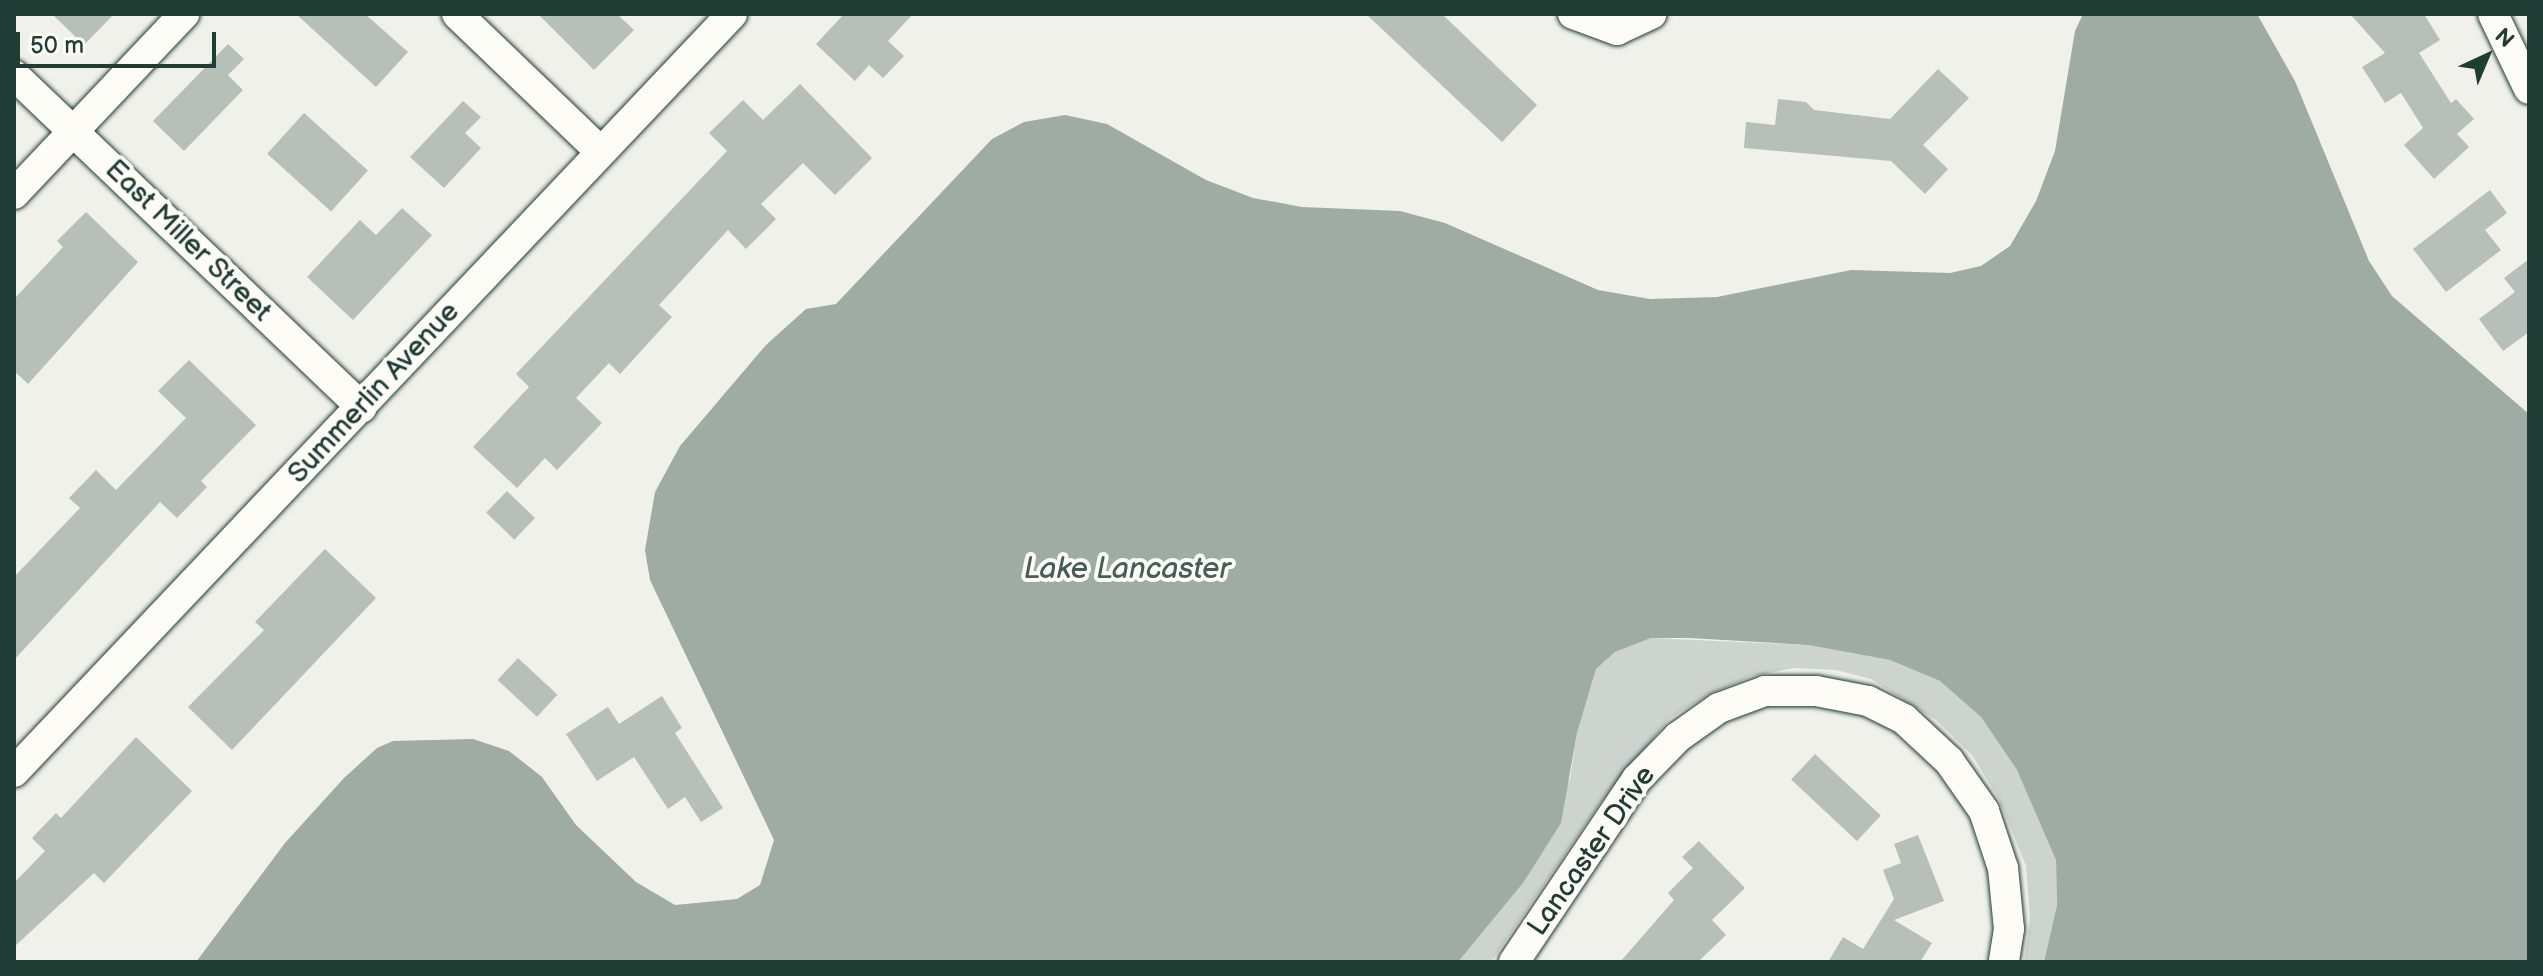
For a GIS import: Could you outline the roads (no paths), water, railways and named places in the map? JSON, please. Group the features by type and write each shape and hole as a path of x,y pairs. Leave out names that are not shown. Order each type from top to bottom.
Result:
{"street":[{"path":"14,194 184,14"},
{"path":"457,14 601,152"},
{"name":"Summerlin Avenue","path":"14,772 732,14"},
{"path":"1573,14 1617,30 1651,14"},
{"path":"2493,14 2529,89"},
{"name":"East Miller Street","path":"14,75 362,407"},
{"name":"Lancaster Drive","path":"1514,962 1637,779 1678,737 1719,708 1765,691 1816,691 1868,701 1904,719 1949,761 1984,811 2003,868 2009,929 2004,962"}],"water":[{"name":"Lake Lancaster","path":"2083,14 2257,14 2295,81 2369,261 2392,296 2529,414 2529,962 2044,962 2057,905 2056,860 2017,770 1981,717 1940,681 1890,660 1808,645 1651,638 1615,652 1596,669 1577,733 1561,823 1523,883 1458,962 196,962 285,843 344,778 377,748 393,741 473,739 509,751 542,777 576,825 636,882 675,905 737,899 760,885 774,840 650,580 645,550 655,492 680,446 766,345 806,309 836,304 992,139 1024,122 1065,115 1107,124 1206,180 1253,198 1302,207 1400,211 1445,223 1598,290 1650,299 1717,297 1851,270 1950,273 1981,266 2010,246 2036,201 2055,151 2075,31"}]}
